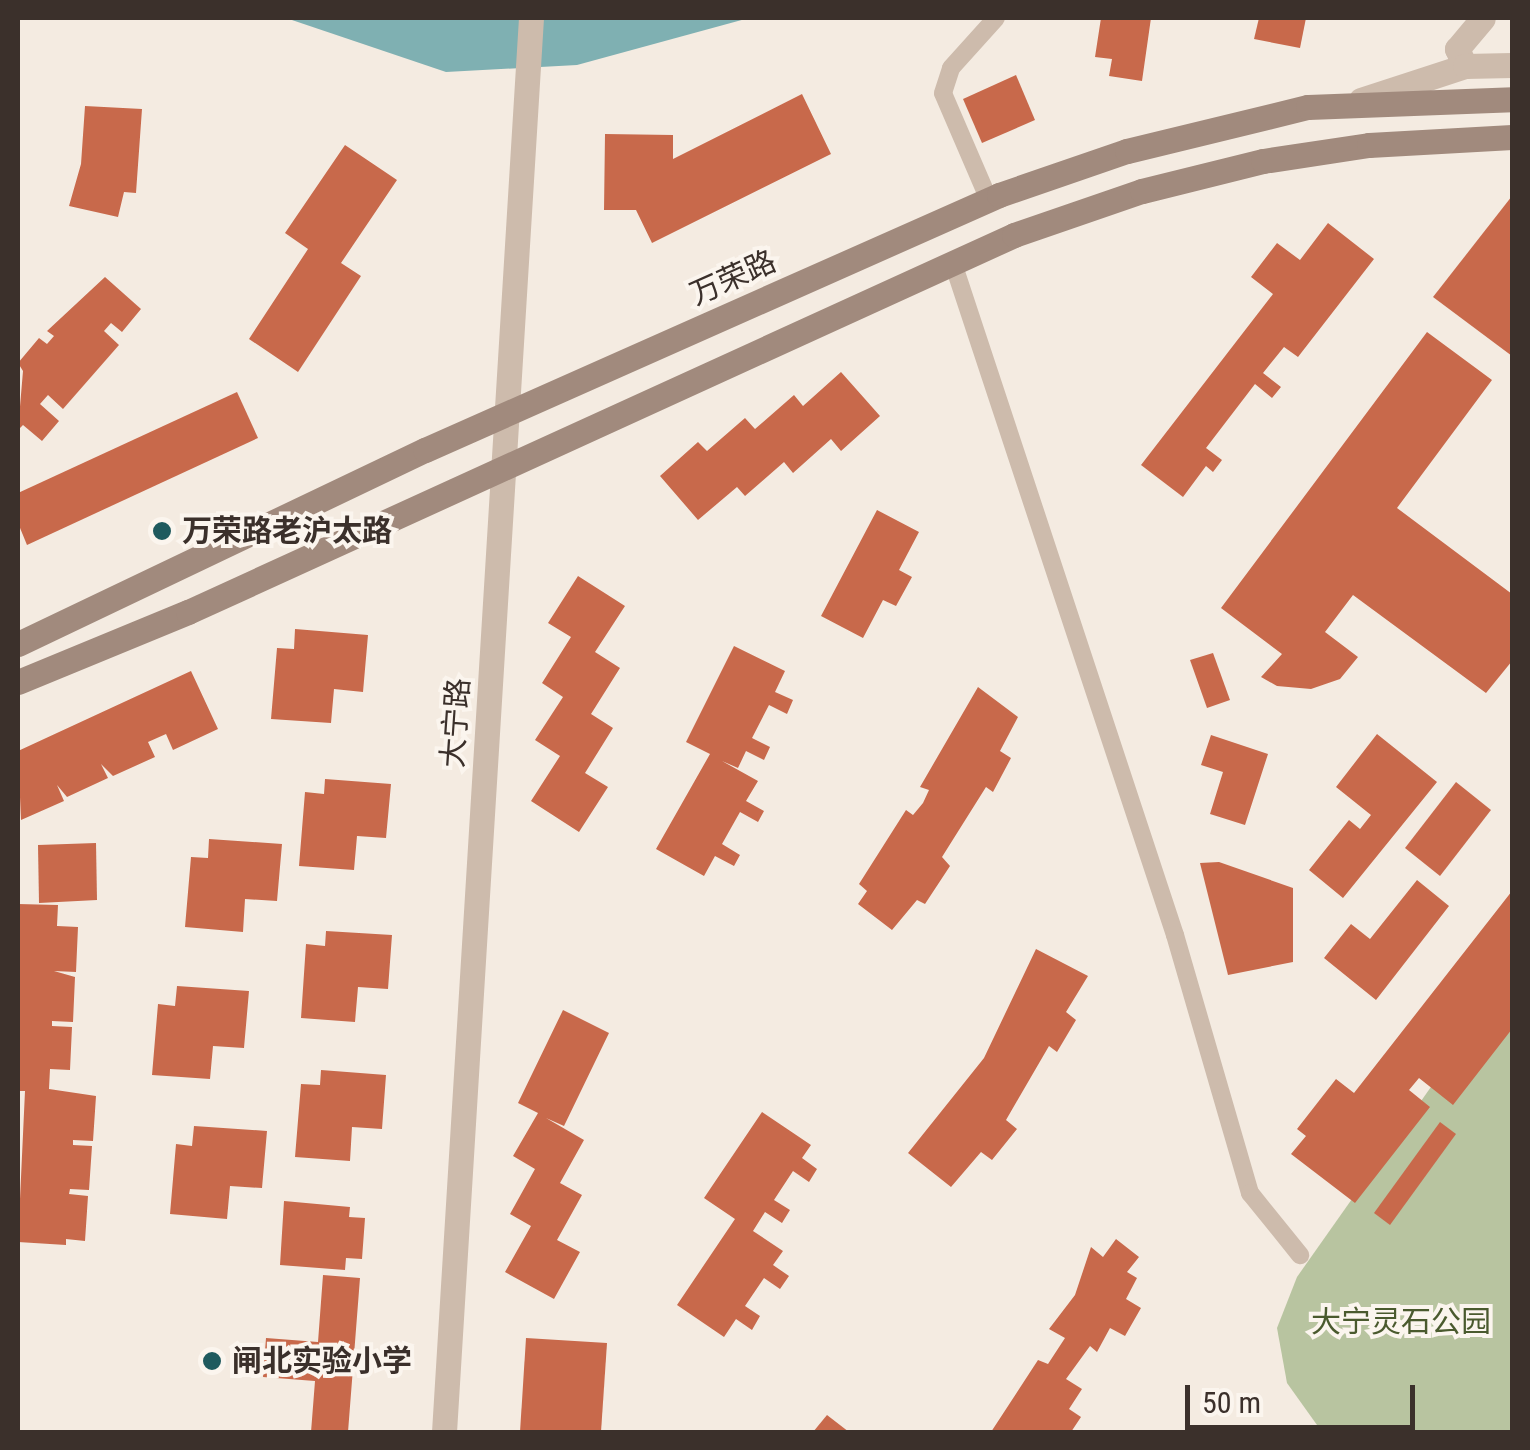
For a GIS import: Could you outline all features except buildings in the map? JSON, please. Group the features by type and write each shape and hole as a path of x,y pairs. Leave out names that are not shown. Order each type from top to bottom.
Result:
{"main road":[{"name":"万荣路","path":"18,644 508,414 988,200 1127,150 1253,118 1360,100 1512,99"},
{"path":"18,682 953,263 1142,190 1263,161 1369,144 1512,137"}],"street":[{"name":"大宁路","path":"444,1432 531,18"},
{"path":"1465,66 1457,49 1483,18"},
{"path":"1360,100 1465,66 1512,65"}],"lane":[{"path":"988,200 943,92 950,68 996,18"},
{"path":"953,263 1175,935 1250,1193 1300,1255"}],"green space":[{"name":"大宁灵石公园","path":"1512,972 1512,1432 1322,1432 1287,1383 1277,1328 1297,1277"}],"water":[{"path":"286,18 749,18 577,65 446,72"}],"place":[{"name":"万荣路老沪太路","path":"162,531"},
{"name":"闸北实验小学","path":"212,1361"}]}
